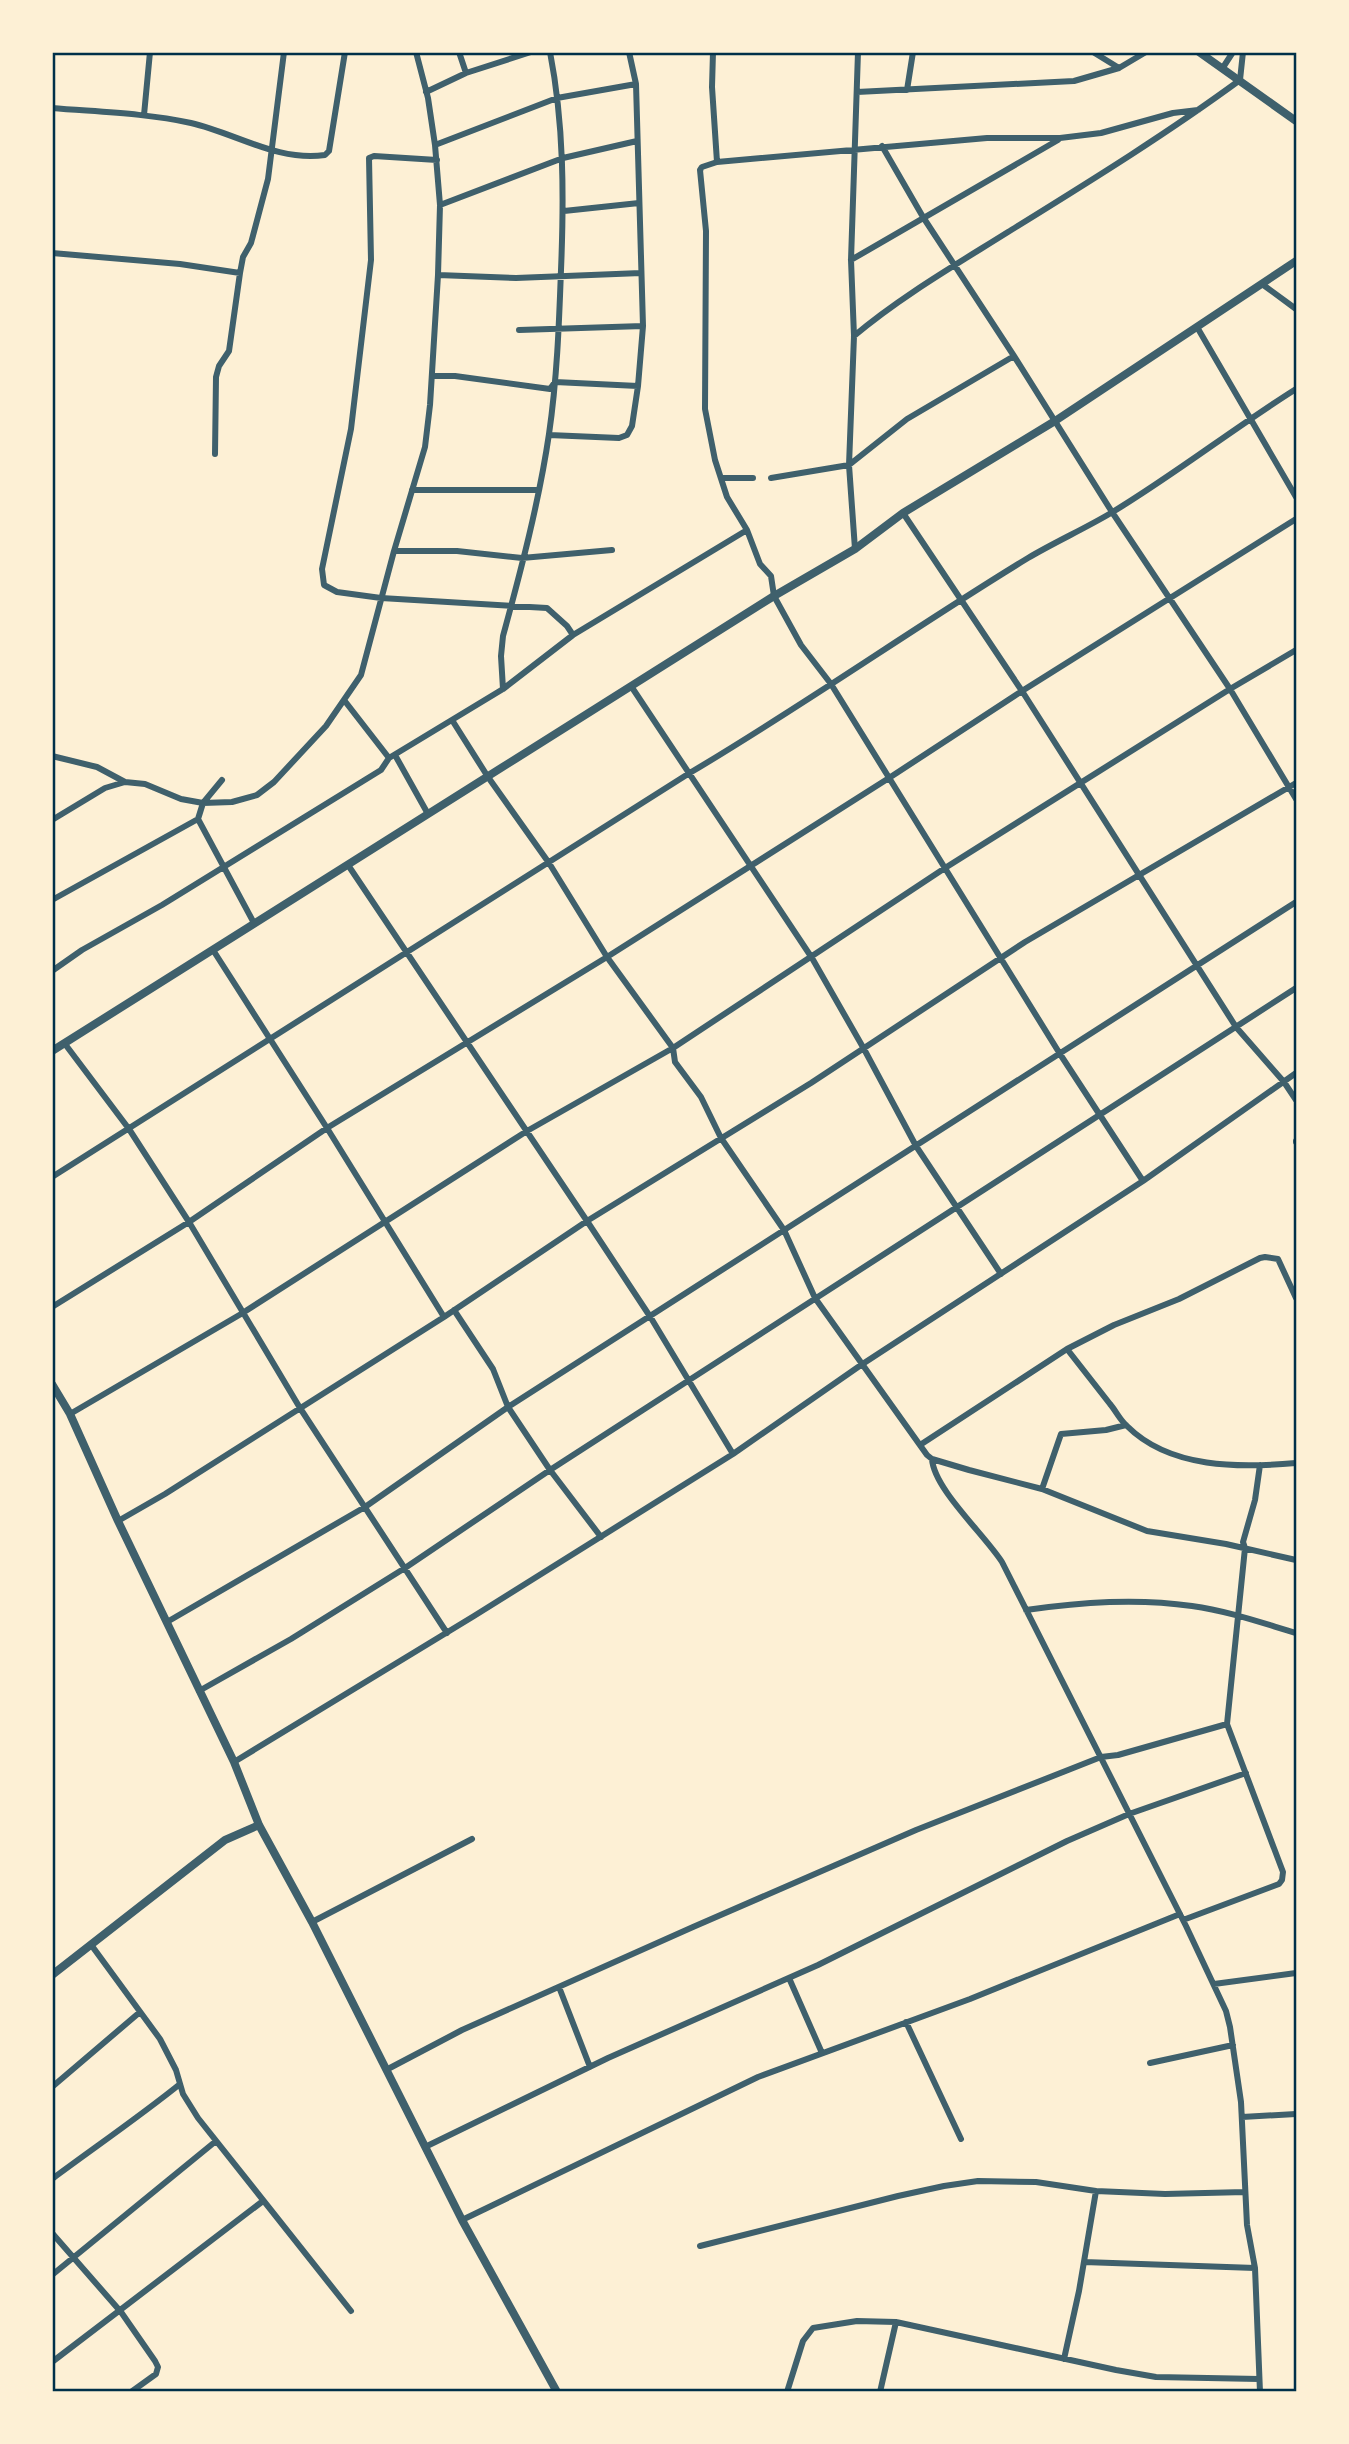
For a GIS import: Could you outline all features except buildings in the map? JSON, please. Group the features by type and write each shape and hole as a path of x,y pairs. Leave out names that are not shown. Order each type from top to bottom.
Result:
{"street":[{"path":"144,115 150,52"},
{"path":"215,454 216,377 219,366 229,351 243,257 251,243 273,150 284,52"},
{"path":"52,108 144,115 193,124 292,156 319,156 329,151 345,52"},
{"path":"52,820 105,788 125,782 145,784 181,799 203,803 232,802 257,795 274,782 313,740 361,675 425,447 432,376 440,205 435,145 416,52"},
{"path":"459,52 466,73"},
{"path":"426,92 466,73 531,52"},
{"path":"503,689 501,656 549,435 560,329 563,158 550,52"},
{"path":"549,435 619,438 627,435 632,426 643,326 636,84 629,52"},
{"path":"713,52 712,100 717,162"},
{"path":"855,549 849,466 854,336 851,260 858,52"},
{"path":"907,90 912,52"},
{"path":"1093,52 1119,68"},
{"path":"856,92 1065,82 1119,68 1146,52"},
{"path":"1199,52 1297,121"},
{"path":"1222,69 1233,52"},
{"path":"854,336 955,265 1108,170 1240,80 1243,52"},
{"path":"435,145 557,98 636,84"},
{"path":"1143,1181 1060,1054 831,684 801,645 774,596 771,576 760,564 747,530 727,497 720,478 705,409 706,232 700,170 717,162 856,151 882,146 987,138 1060,138 1101,133 1173,113 1198,110"},
{"path":"851,260 1060,138"},
{"path":"440,205 563,158 637,141"},
{"path":"882,146 923,217 1112,512 1230,689 1297,799"},
{"path":"437,160 374,156 369,158 371,260 351,429 321,578 324,585 337,592 381,598 547,608 573,635"},
{"path":"564,211 639,203"},
{"path":"52,253 180,264 240,273"},
{"path":"52,1051 774,596 855,549 903,513 1055,421 1297,261"},
{"path":"438,275 516,278 641,273"},
{"path":"1262,284 1297,309"},
{"path":"519,330 643,326"},
{"path":"1197,327 1297,497"},
{"path":"771,478 849,466 907,419 1014,356"},
{"path":"432,376 455,376 550,389 555,382"},
{"path":"555,382 638,386"},
{"path":"52,1177 688,774 767,728 1030,557 1112,512 1297,389"},
{"path":"720,478 753,478"},
{"path":"412,490 539,490"},
{"path":"903,513 1022,691 1236,1027 1297,1100"},
{"path":"52,1307 189,1222 327,1128 607,957 1022,691 1297,519"},
{"path":"52,971 82,950 381,771 392,757 503,689 573,635 747,530"},
{"path":"394,551 457,551 522,558 612,550"},
{"path":"70,1414 242,1314 527,1130 673,1048 945,868 1230,689 1297,650"},
{"path":"631,686 812,958 916,1146 1001,1274"},
{"path":"344,700 392,757 428,814"},
{"path":"452,720 488,777 549,863 607,957 673,1048 675,1062 701,1097 721,1138 784,1230 815,1298 861,1365 933,1459 938,1480 992,1546 1182,1917 1226,2011 1233,2045 1242,2117 1247,2225 1255,2268 1259,2392"},
{"path":"52,756 97,767 125,782"},
{"path":"52,900 198,819 203,803 222,780"},
{"path":"118,1521 166,1494 444,1317 587,1221 864,1049 1002,958 1107,893 1297,783"},
{"path":"198,819 254,923"},
{"path":"348,865 651,1318 733,1454"},
{"path":"167,1622 365,1507 508,1408 1297,902"},
{"path":"213,950 444,1317"},
{"path":"199,1691 291,1639 405,1568 550,1470 1297,988"},
{"path":"65,1044 129,1129 189,1222 300,1408 447,1633"},
{"path":"234,1762 447,1633 733,1454 861,1365 1143,1181 1297,1073"},
{"path":"920,1445 1067,1349 1114,1325 1179,1299 1265,1256 1278,1259 1297,1298"},
{"path":"454,1310 493,1368 508,1408 550,1470 601,1537"},
{"path":"1067,1349 1126,1425 1149,1443 1180,1458 1260,1465 1297,1463"},
{"path":"52,1384 70,1414 118,1521 234,1762 259,1825 312,1922 462,2220 557,2392"},
{"path":"1042,1489 1061,1434 1106,1430 1126,1425"},
{"path":"933,1459 1042,1489 1147,1531 1297,1560"},
{"path":"462,2220 758,2077 1182,1917 1279,1884 1283,1872 1227,1724 1245,1548 1243,1542 1255,1500 1260,1465"},
{"path":"1026,1610 1083,1602 1146,1602 1194,1606 1237,1615 1297,1633"},
{"path":"386,2070 462,2030 916,1830 1101,1757 1118,1755 1227,1724"},
{"path":"425,2147 590,2067 789,1978 1067,1841 1129,1814 1246,1773"},
{"path":"52,1975 225,1840 259,1825"},
{"path":"312,1922 472,1839"},
{"path":"92,1945 160,2039 183,2094 198,2118 351,2311"},
{"path":"1214,1984 1297,1973"},
{"path":"789,1978 822,2053"},
{"path":"559,1987 590,2067"},
{"path":"52,2087 140,2012"},
{"path":"906,2022 961,2139"},
{"path":"1150,2063 1233,2045"},
{"path":"52,2179 180,2084"},
{"path":"1242,2117 1297,2114"},
{"path":"52,2275 216,2141"},
{"path":"700,2246 898,2196 978,2181 1036,2182 1096,2191 1165,2194 1245,2192"},
{"path":"1064,2358 1096,2191"},
{"path":"52,2362 121,2312 263,2201"},
{"path":"52,2233 121,2312 158,2367 156,2374 131,2392"},
{"path":"1084,2262 1255,2268"},
{"path":"787,2392 803,2341 814,2328 858,2321 896,2322 1156,2377 1259,2379"},
{"path":"880,2392 896,2322"}]}
